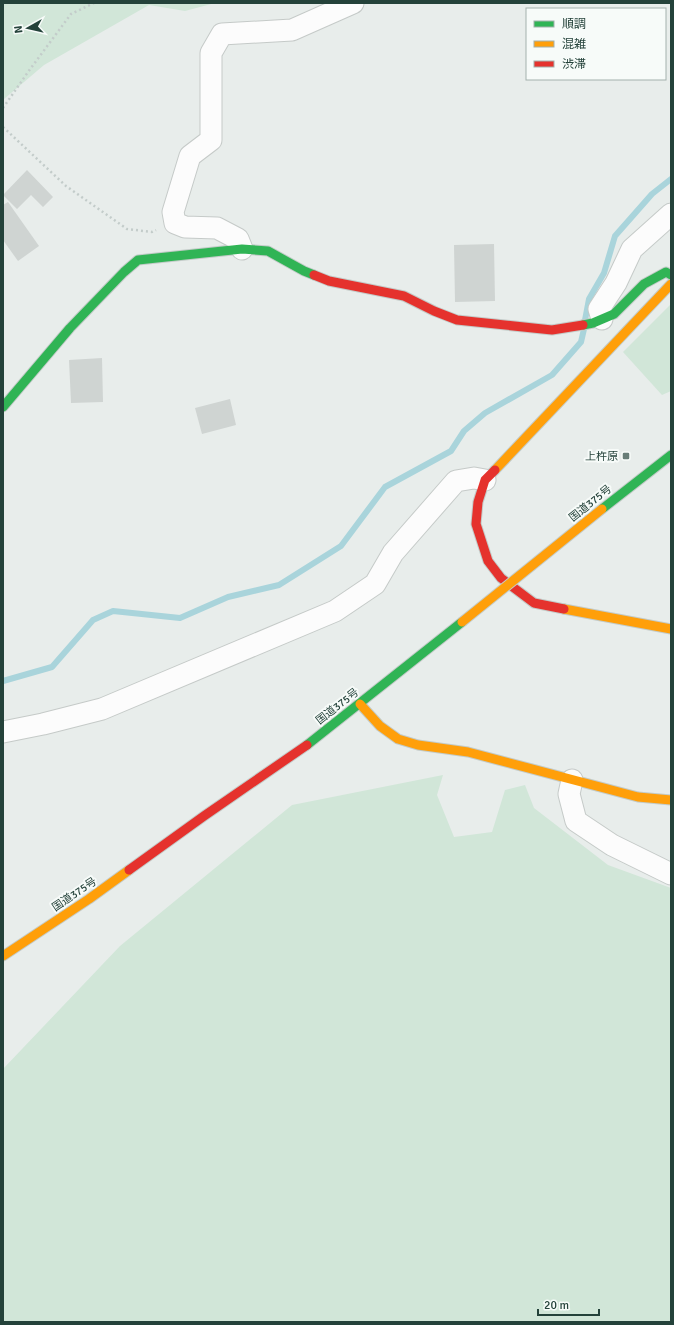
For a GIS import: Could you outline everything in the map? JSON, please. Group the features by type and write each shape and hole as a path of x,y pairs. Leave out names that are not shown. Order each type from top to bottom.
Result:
{"main road":[{"path":"3,407 70,328 124,272 138,260 242,249 268,251 304,271 329,281 404,296 434,311 457,320 552,330 575,327 597,321 614,314 644,284 666,272 671,275"},
{"path":"671,284 485,480 478,502 476,524 488,561 501,578 534,603 671,629"},
{"name":"国道375号","path":"3,956 89,899 306,745 360,704 671,455"},
{"path":"360,704 380,726 398,739 418,745 468,752 638,797 671,800"}],"street":[{"path":"242,249 238,239 217,228 185,227 175,223 173,212 190,156 211,140 211,53 222,34 292,30 353,3"},
{"path":"597,321 599,309 616,283 632,249 671,214"},
{"path":"3,732 43,724 102,709 335,611 374,584 393,553 456,480 474,478 485,480"},
{"path":"572,780 569,794 576,821 612,845 671,874"}],"path":[{"path":"3,108 71,14 94,3"},
{"path":"3,127 66,186 127,229 152,232 175,223"}],"green space":[{"path":"3,3 215,3 185,11 149,5 44,65 4,99"},
{"path":"671,304 671,391 662,395 623,352"},
{"path":"443,775 437,795 454,837 492,832 505,790 525,785 534,808 608,865 671,888 671,1322 3,1322 3,1069 120,946 292,805"}],"building":[{"path":"27,170 53,197 43,207 31,195 17,209 3,195"},
{"path":"8,202 39,246 18,261 3,240 3,205"},
{"path":"494,244 495,301 455,302 454,245"},
{"path":"102,358 103,402 71,403 69,360"},
{"path":"230,399 236,425 202,434 195,408"}],"waterway":[{"path":"585,320 589,299 604,273 615,236 652,194 671,179"},
{"path":"3,681 52,667 93,620 113,611 180,618 228,597 279,585 341,546 385,487 451,451 464,431 485,413 552,375 581,342 584,329"}],"traffic: fast":[{"path":"3,407 70,328 124,272 138,260 242,249 268,251 314,275"},
{"path":"583,325 593,323 614,314 644,284 666,272 671,275"},
{"path":"602,509 671,455"},
{"path":"307,745 462,622"}],"traffic: slow":[{"path":"495,470 671,284"},
{"path":"462,622 602,509"},
{"path":"564,609 671,629"},
{"path":"360,704 380,726 398,739 418,745 468,752 638,797 671,800"},
{"path":"3,956 89,899 129,870"}],"traffic: jam":[{"path":"314,275 329,281 404,296 434,311 457,320 552,330 583,325"},
{"path":"495,470 485,480 478,502 476,524 488,561 501,578 534,603 564,609"},
{"path":"129,870 307,745"}],"place":[{"name":"上杵原","path":"626,456"}]}
